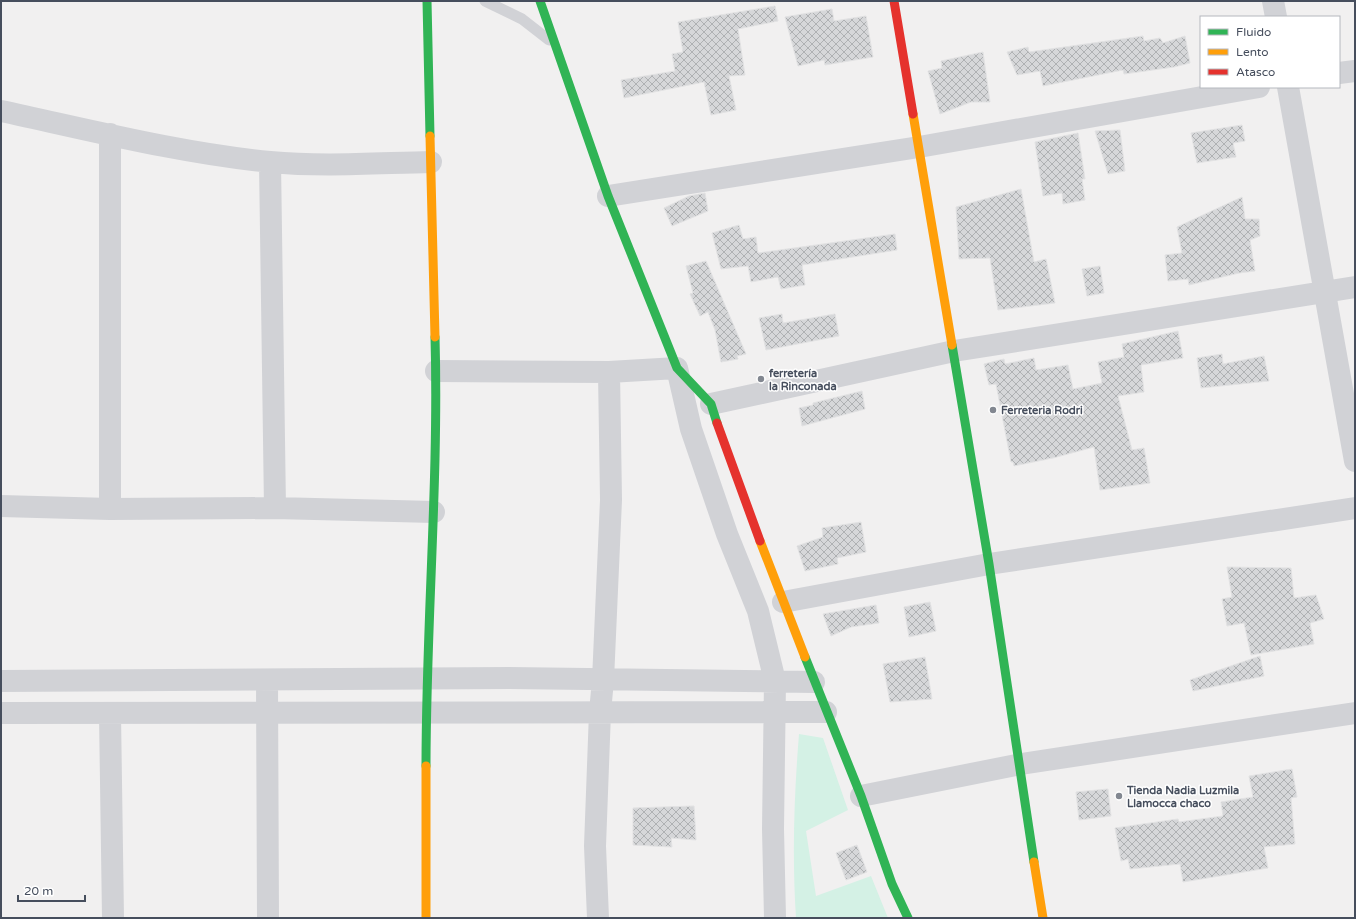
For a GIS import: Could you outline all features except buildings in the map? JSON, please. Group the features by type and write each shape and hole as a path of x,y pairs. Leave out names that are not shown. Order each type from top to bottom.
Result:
{"street":[{"path":"426,918 426,712 434,512 436,371 427,1"},
{"path":"540,1 608,196 677,368 691,429 727,534 758,611 775,681 773,829 775,918"},
{"path":"894,1 989,564 1021,764 1043,918"},
{"path":"1273,1 1276,16"},
{"path":"1340,74 1355,71"},
{"path":"608,196 918,147 1253,88"},
{"path":"1288,88 1355,461"},
{"path":"1,111 201,152 270,162 338,164 431,162"},
{"path":"110,134 110,509"},
{"path":"270,162 274,508"},
{"path":"711,404 954,351 1355,287"},
{"path":"436,371 609,372 677,368"},
{"path":"677,368 711,404 738,484 783,602 861,796 892,884 908,918"},
{"path":"598,918 595,846 611,500 609,372"},
{"path":"1,506 110,509 274,508 434,512"},
{"path":"783,602 989,564 1355,508"},
{"path":"1,681 510,678 814,682"},
{"path":"267,680 268,918"},
{"path":"1,713 826,712"},
{"path":"861,796 1021,764 1355,713"},
{"path":"110,714 113,918"}],"lane":[{"path":"485,1 522,19 555,44"}],"green space":[{"path":"799,734 823,738 848,810 806,831 816,896 871,876 888,918 796,918 794,826"}],"traffic: fast":[{"path":"427,1 430,136"},
{"path":"540,1 608,196 677,368 711,404 717,423"},
{"path":"426,766 434,498 436,391 435,337"},
{"path":"952,345 989,564 1034,862"},
{"path":"805,657 861,796 892,884 908,918"}],"traffic: slow":[{"path":"913,114 952,345"},
{"path":"430,136 435,337"},
{"path":"760,541 805,657"},
{"path":"426,766 426,918"},
{"path":"1034,862 1043,918"}],"traffic: jam":[{"path":"894,1 913,114"},
{"path":"717,423 760,541"}],"place":[{"name":"ferretería la Rinconada","path":"761,379"},
{"name":"Ferreteria Rodri","path":"993,410"},
{"name":"Tienda Nadia Luzmila Llamocca chaco","path":"1119,796"}]}
